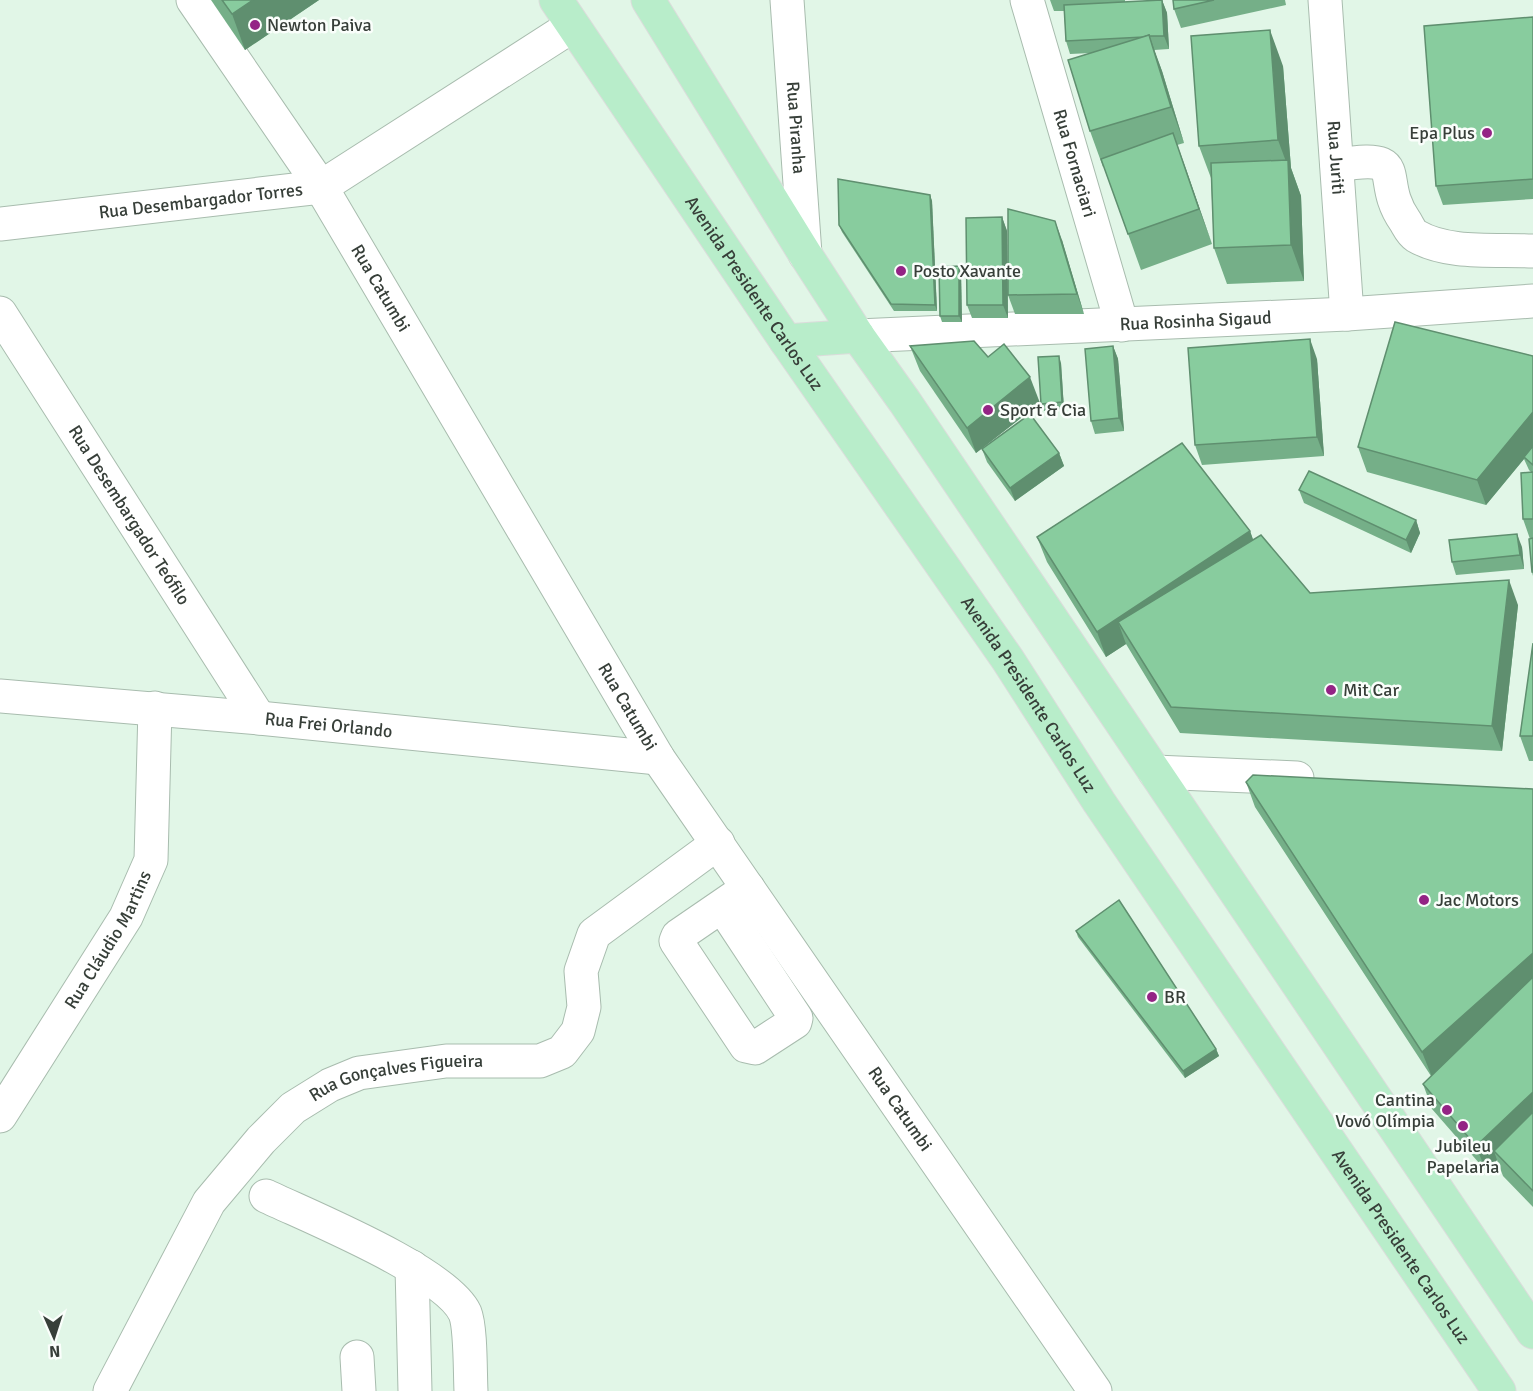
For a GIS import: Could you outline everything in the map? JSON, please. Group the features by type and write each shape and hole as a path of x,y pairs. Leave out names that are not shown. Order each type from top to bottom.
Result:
{"main road":[{"path":"648,0 858,336 905,402 1533,1332"},
{"name":"Avenida Presidente Carlos Luz","path":"564,13 786,341 1008,660 1099,802 1499,1391"},
{"path":"786,341 858,336"}],"street":[{"name":"Rua Catumbi","path":"193,0 321,187 658,758 718,843 735,897 1095,1391"},
{"name":"Rua Piranha","path":"787,0 805,254"},
{"name":"Rua Fornaciari","path":"1027,0 1122,325"},
{"name":"Rua Juriti","path":"1325,0 1347,314"},
{"name":"Rua Desembargador Torres","path":"0,224 321,187 564,13"},
{"path":"1336,165 1370,160 1380,162 1388,170 1396,209 1414,235 1445,247 1533,251"},
{"name":"Rua Rosinha Sigaud","path":"858,336 1347,314 1533,301"},
{"name":"Rua Desembargador Teófilo","path":"0,313 259,718"},
{"name":"Rua Frei Orlando","path":"0,696 155,708 658,758"},
{"name":"Rua Cláudio Martins","path":"0,1116 126,917 151,860 155,708"},
{"path":"1155,772 1332,780"},
{"name":"Rua Gonçalves Figueira","path":"110,1391 209,1202 261,1140 293,1108 330,1084 359,1073 446,1061 540,1061 562,1052 578,1031 584,1007 581,971 594,934 718,843"},
{"path":"266,1196 412,1267 446,1289 466,1316 471,1391"},
{"path":"412,1267 416,1391"},
{"path":"357,1357 359,1391"}],"building":[{"path":"222,0 253,0 232,14"},
{"path":"1162,0 1164,36 1066,41 1064,5"},
{"path":"1173,0 1214,0 1174,9"},
{"path":"1533,17 1533,179 1436,186 1424,26"},
{"path":"1270,30 1278,140 1199,146 1191,36"},
{"path":"1149,35 1171,107 1090,131 1068,60"},
{"path":"1173,133 1199,209 1128,234 1101,159"},
{"path":"1288,160 1291,245 1214,248 1211,163"},
{"name":"Posto Xavante","path":"838,179 930,195 935,305 891,304 839,225"},
{"path":"1008,209 1055,221 1077,294 1008,295"},
{"path":"1002,217 1003,305 967,305 966,218"},
{"path":"959,266 959,316 940,316 939,267"},
{"path":"1395,322 1533,356 1533,412 1477,480 1358,447"},
{"path":"1310,339 1317,437 1195,445 1188,348"},
{"path":"974,341 988,357 1004,344 1030,377 967,428 910,346"},
{"path":"1113,346 1119,418 1091,421 1085,349"},
{"path":"1059,356 1062,402 1041,404 1038,357"},
{"path":"1030,414 1059,453 1010,488 982,449"},
{"path":"1182,443 1250,531 1097,632 1037,537"},
{"path":"1533,446 1533,465 1524,457"},
{"path":"1309,471 1416,520 1406,540 1299,490"},
{"path":"1533,472 1533,519 1523,519 1521,473"},
{"path":"1517,534 1520,555 1452,562 1449,540"},
{"name":"Mit Car","path":"1261,535 1310,593 1509,580 1492,726 1171,707 1118,622"},
{"path":"1533,538 1533,572 1532,572 1529,539"},
{"path":"1533,643 1533,736 1520,736"},
{"name":"Jac Motors","path":"1253,775 1533,789 1533,953 1422,1052 1246,782"},
{"name":"BR","path":"1119,900 1216,1049 1183,1071 1076,931"},
{"path":"1533,977 1533,1092 1476,1146 1423,1084"},
{"path":"1533,1112 1533,1191 1494,1151"}],"place":[{"name":"Newton Paiva","path":"255,25"},
{"name":"Epa Plus","path":"1487,133"},
{"name":"Posto Xavante","path":"901,271"},
{"name":"Sport & Cia","path":"988,410"},
{"name":"Mit Car","path":"1331,690"},
{"name":"Jac Motors","path":"1424,900"},
{"name":"BR","path":"1152,997"},
{"name":"Cantina Vovó Olímpia","path":"1447,1110"},
{"name":"Jubileu Papelaria","path":"1463,1126"}]}
